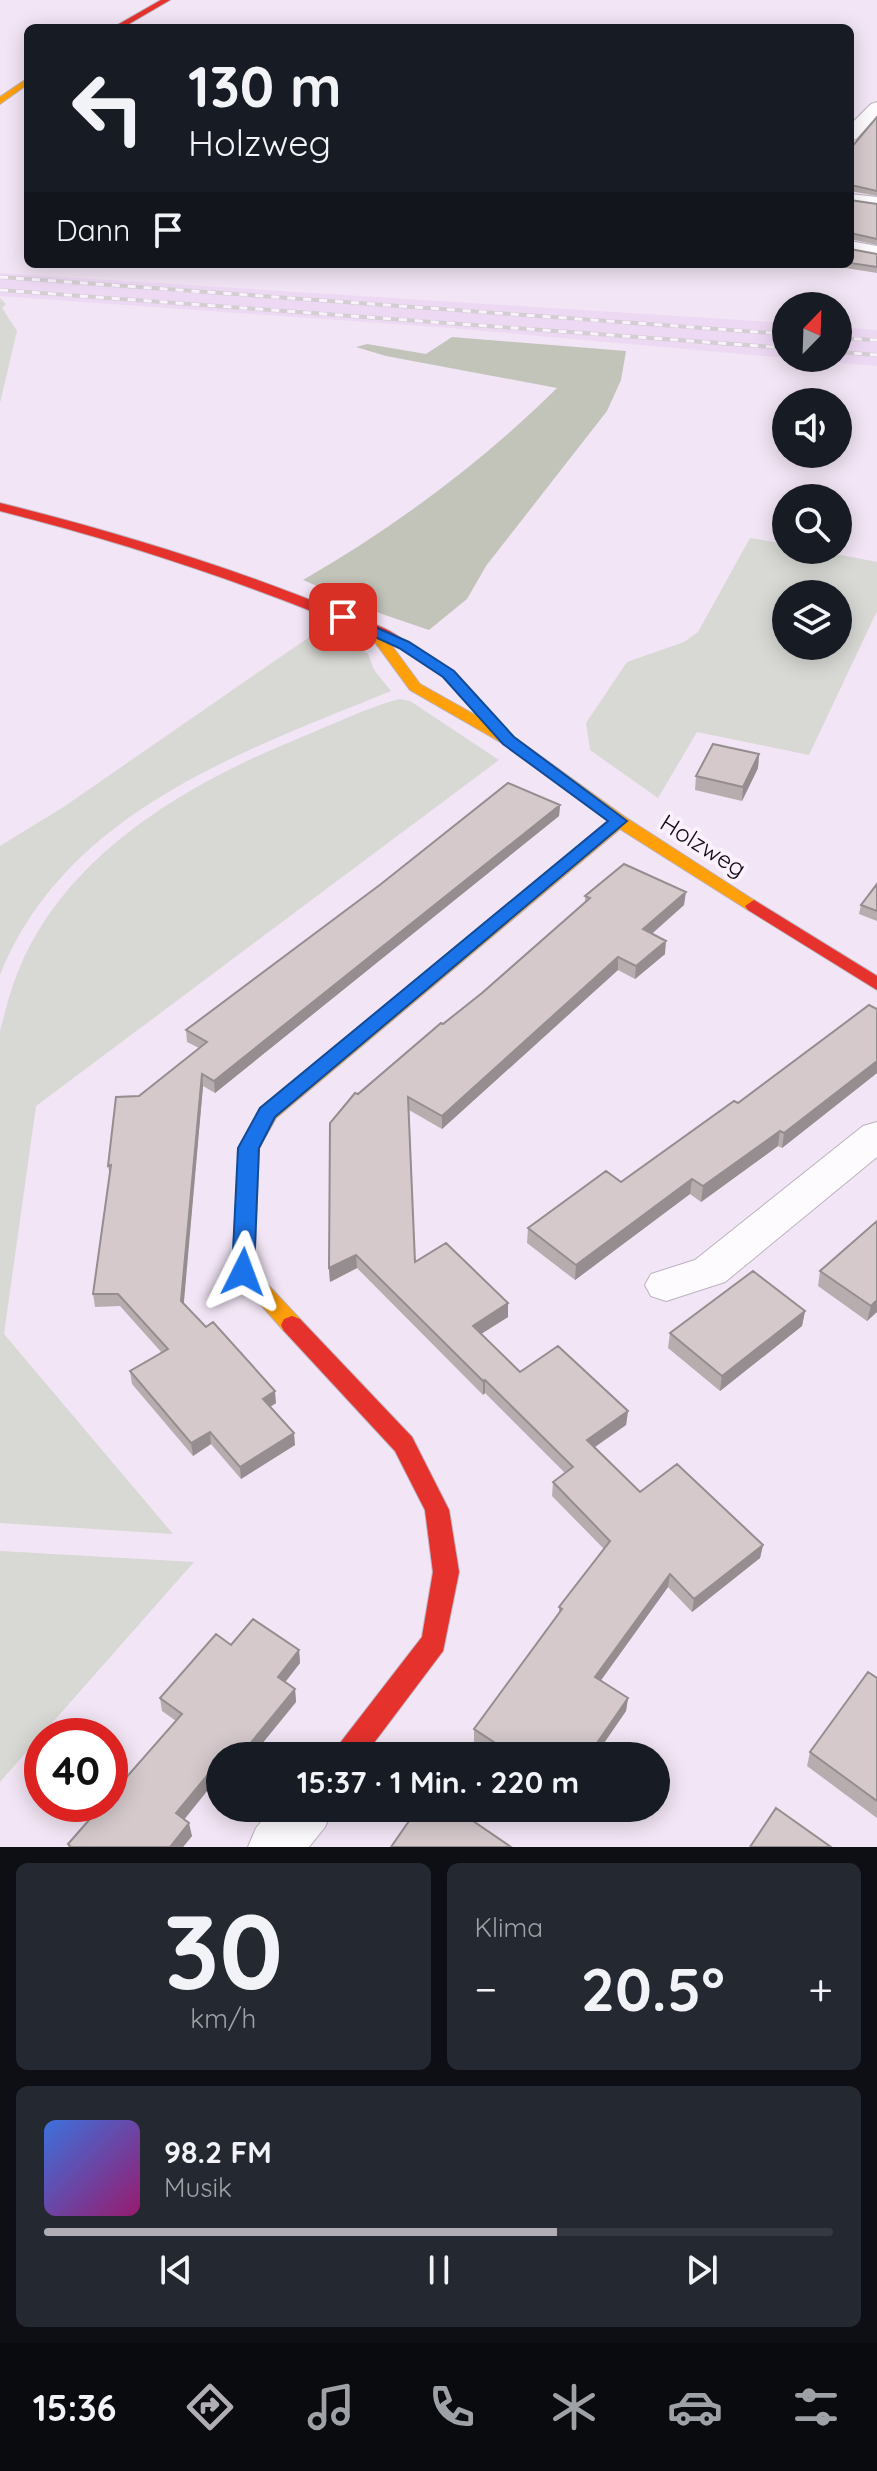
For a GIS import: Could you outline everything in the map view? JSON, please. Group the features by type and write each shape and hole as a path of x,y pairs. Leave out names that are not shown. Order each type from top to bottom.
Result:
{"street":[{"path":"123,24 166,0"},
{"path":"0,101 24,83"},
{"path":"855,140 877,107"},
{"path":"854,199 877,202"},
{"path":"854,248 877,252"},
{"path":"0,507 200,562 304,599 415,652"},
{"name":"Holzweg","path":"373,630 415,687 508,740 619,821 877,984"},
{"name":"Holzweg","path":"469,696 508,740"},
{"path":"358,1742 434,1642 446,1572 437,1510 404,1444 243,1272 249,1148 268,1113 619,821"},
{"path":"666,1285 710,1271 877,1136"},
{"path":"275,1847 295,1822"}],"shaded area":[{"path":"0,273 772,322 772,357 450,328 0,296"},
{"path":"0,298 6,304 2,308 17,331 0,403"},
{"path":"852,328 877,330 877,366 852,364"},
{"path":"452,337 626,351 621,380 607,411 486,566 467,599 429,630 382,614 303,580 371,538 436,492 498,442 557,388 386,356 356,347 367,344 426,354"},
{"path":"750,538 772,542 772,564 852,564 852,557 877,562 877,611 809,755 697,732 658,798 590,750 586,723 627,662 684,642 698,632"},
{"path":"325,626 368,654 374,670 391,691 219,764 164,794 113,829 68,870 30,918 0,975 0,846 65,806"},
{"path":"399,699 410,701 499,760 36,1106 4,1334 173,1534 0,1523 0,1031 20,967 42,925 70,888 102,855 138,825 218,775"},
{"path":"0,1551 194,1562 56,1718 24,1718 24,1755 0,1782"}],"building":[{"path":"877,117 877,191 854,186 854,144"},
{"path":"854,201 877,204 877,239 854,234"},
{"path":"854,250 877,254 877,267 854,264"},
{"path":"713,744 759,754 743,787 696,776"},
{"path":"508,783 560,805 214,1081 202,1074 181,1301 206,1327 213,1322 275,1391 263,1399 294,1433 240,1467 210,1432 191,1443 130,1371 168,1349 118,1294 93,1294 111,1165 108,1166 116,1097 139,1096 207,1042 186,1030 381,884"},
{"path":"624,864 686,892 643,929 666,941 636,966 618,957 442,1116 408,1097 415,1262 446,1243 508,1303 473,1326 520,1372 558,1346 628,1411 587,1440 640,1492 677,1464 763,1545 694,1599 670,1574 595,1677 628,1698 598,1742 494,1742 474,1729 562,1609 559,1607 610,1541 553,1482 573,1467 485,1380 356,1255 329,1268 330,1123 355,1093 358,1094 441,1023 482,993 590,898 585,896"},
{"path":"877,884 877,911 861,905"},
{"path":"869,1005 877,1009 877,1061 784,1133 780,1131 703,1186 692,1179 576,1265 528,1228 606,1171 621,1182 734,1101 738,1103"},
{"path":"877,1221 877,1300 871,1306 820,1271"},
{"path":"753,1271 805,1311 722,1376 670,1333"},
{"path":"253,1619 299,1650 278,1677 295,1689 251,1742 206,1742 206,1777 176,1813 189,1823 170,1847 71,1847 68,1844 87,1822 128,1822 128,1776 182,1714 160,1698 216,1634 231,1645"},
{"path":"868,1672 877,1678 877,1801 810,1752"},
{"path":"776,1808 831,1847 750,1847"},
{"path":"408,1822 474,1822 511,1847 391,1847"}],"railway":[{"path":"0,277 772,333"},
{"path":"0,290 772,347"},
{"path":"852,339 877,340"},
{"path":"852,353 877,355"}],"traffic: slow":[{"path":"0,101 24,83"},
{"path":"373,630 415,687 508,740 619,821 754,906"},
{"path":"292,1325 243,1272 249,1148 268,1113 619,821"}],"traffic: jam":[{"path":"123,24 166,0"},
{"path":"0,507 202,565 301,601 398,642"},
{"path":"754,906 877,984"},
{"path":"292,1325 404,1444 437,1510 446,1572 434,1642 358,1742"}],"route":[{"path":"243,1272 249,1148 268,1113 619,821 508,740 448,674 404,645 343,617"}]}
